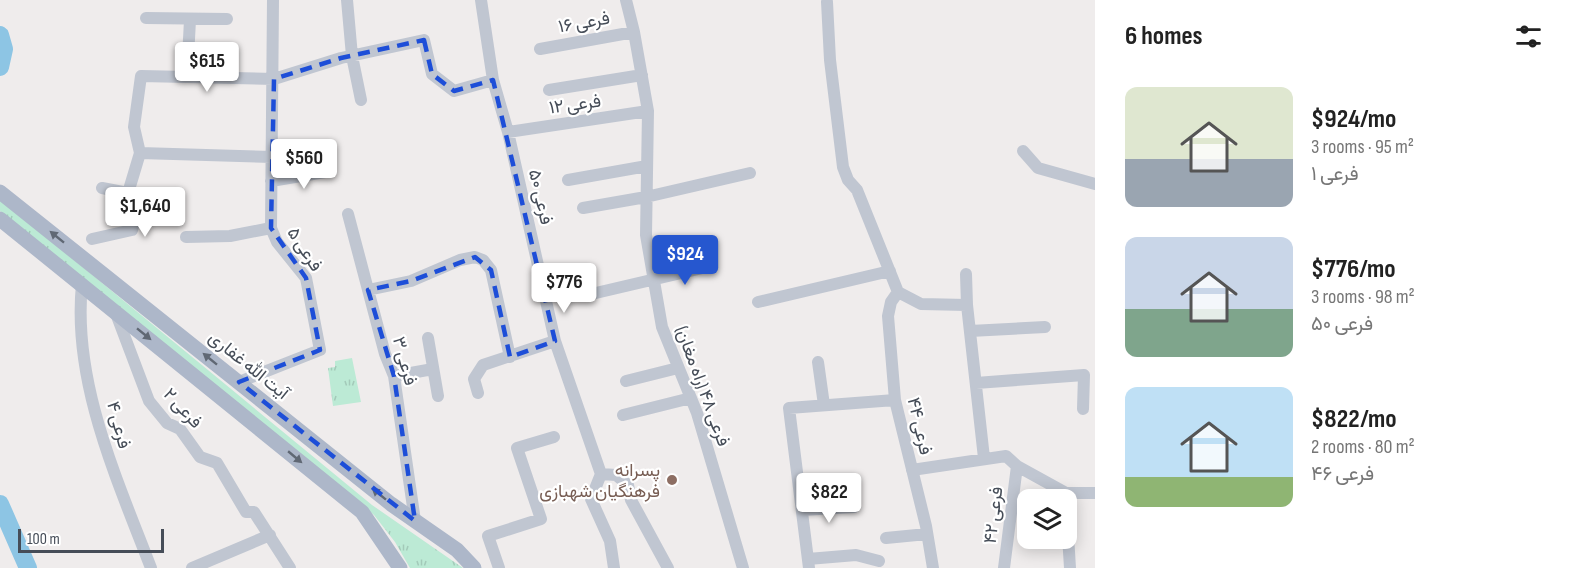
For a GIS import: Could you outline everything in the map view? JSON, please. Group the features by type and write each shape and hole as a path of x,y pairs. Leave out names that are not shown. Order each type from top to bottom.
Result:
{"main road":[{"name":"آیت الله غفاری","path":"0,192 415,521 457,550 474,568"},
{"path":"0,219 362,513 400,568"}],"street":[{"name":"فرعی ۵","path":"239,382 320,350 306,278 277,242 271,228 273,0"},
{"path":"347,0 352,56 361,100"},
{"name":"فرعی ۵۰","path":"481,0 493,80 508,132 555,341 601,474"},
{"name":"فرعی ۴۸ (راه مغان)","path":"626,0 648,111 646,235 662,327 691,398 743,568"},
{"path":"828,2 830,60 843,167 848,180 857,190 898,292 921,304 967,305"},
{"path":"146,18 227,19"},
{"path":"187,77 190,20"},
{"name":"فرعی ۱۶","path":"540,49 634,32"},
{"path":"92,239 132,230 136,216 128,193 140,153 134,127 141,76 274,80 352,56 424,40 432,74 454,91 493,80"},
{"path":"549,90 642,75"},
{"name":"فرعی ۱۲","path":"508,132 648,111"},
{"path":"1023,151 1038,168 1095,184"},
{"path":"140,153 272,157"},
{"path":"568,180 647,166"},
{"path":"271,181 331,171"},
{"path":"583,208 646,197 750,173"},
{"path":"102,188 128,193"},
{"name":"فرعی ۳","path":"348,214 384,354 394,376 415,521"},
{"path":"186,237 230,236 271,228"},
{"path":"368,291 411,281 460,260 475,257 483,260 491,270 510,357"},
{"path":"583,296 711,266"},
{"path":"758,303 890,271"},
{"path":"966,274 967,305 984,458"},
{"name":"فرعی ۴","path":"82,284 79,314 94,405 110,462 151,568"},
{"name":"فرعی ۴۴","path":"898,292 891,303 888,316 895,400 933,568"},
{"name":"فرعی ۲","path":"114,310 149,401 166,423 180,429 200,457 217,463 246,512 254,512 290,568"},
{"path":"970,331 1045,327"},
{"path":"428,338 438,396"},
{"path":"478,393 474,379 476,371 483,365 555,341"},
{"path":"818,362 825,405"},
{"path":"626,381 678,368"},
{"path":"394,376 433,369"},
{"path":"976,383 1084,375 1083,409"},
{"path":"623,415 691,398"},
{"path":"879,561 856,555 808,563 789,408 895,400"},
{"path":"500,568 488,536 541,519 517,448 554,437"},
{"path":"912,470 1006,456 1052,489"},
{"name":"فرعی ۴۲","path":"1004,568 1017,466"},
{"path":"614,568 610,541 591,499 601,474 616,475 628,485 631,500 668,568"},
{"path":"1077,496 1095,493"},
{"path":"802,510 854,507"},
{"path":"886,538 927,534"},
{"path":"192,568 270,535"},
{"path":"1069,549 1070,568"}],"highlighted area":[{"path":"424,40 432,74 454,91 493,80 555,341 510,357 491,270 475,257 411,281 368,290 394,376 415,521 239,382 320,350 306,278 271,228 274,79 341,58"}],"green space":[{"path":"0,199 372,505 463,568 410,568 395,542 374,515 0,211"},
{"path":"352,358 361,402 333,406 328,368 335,367 335,361"}],"waterway":[{"path":"0,35 4,49 0,67"},
{"path":"0,504 28,568"}],"place":[{"name":"پسرانه فرهنگیان شهبازی","path":"672,480"}]}
